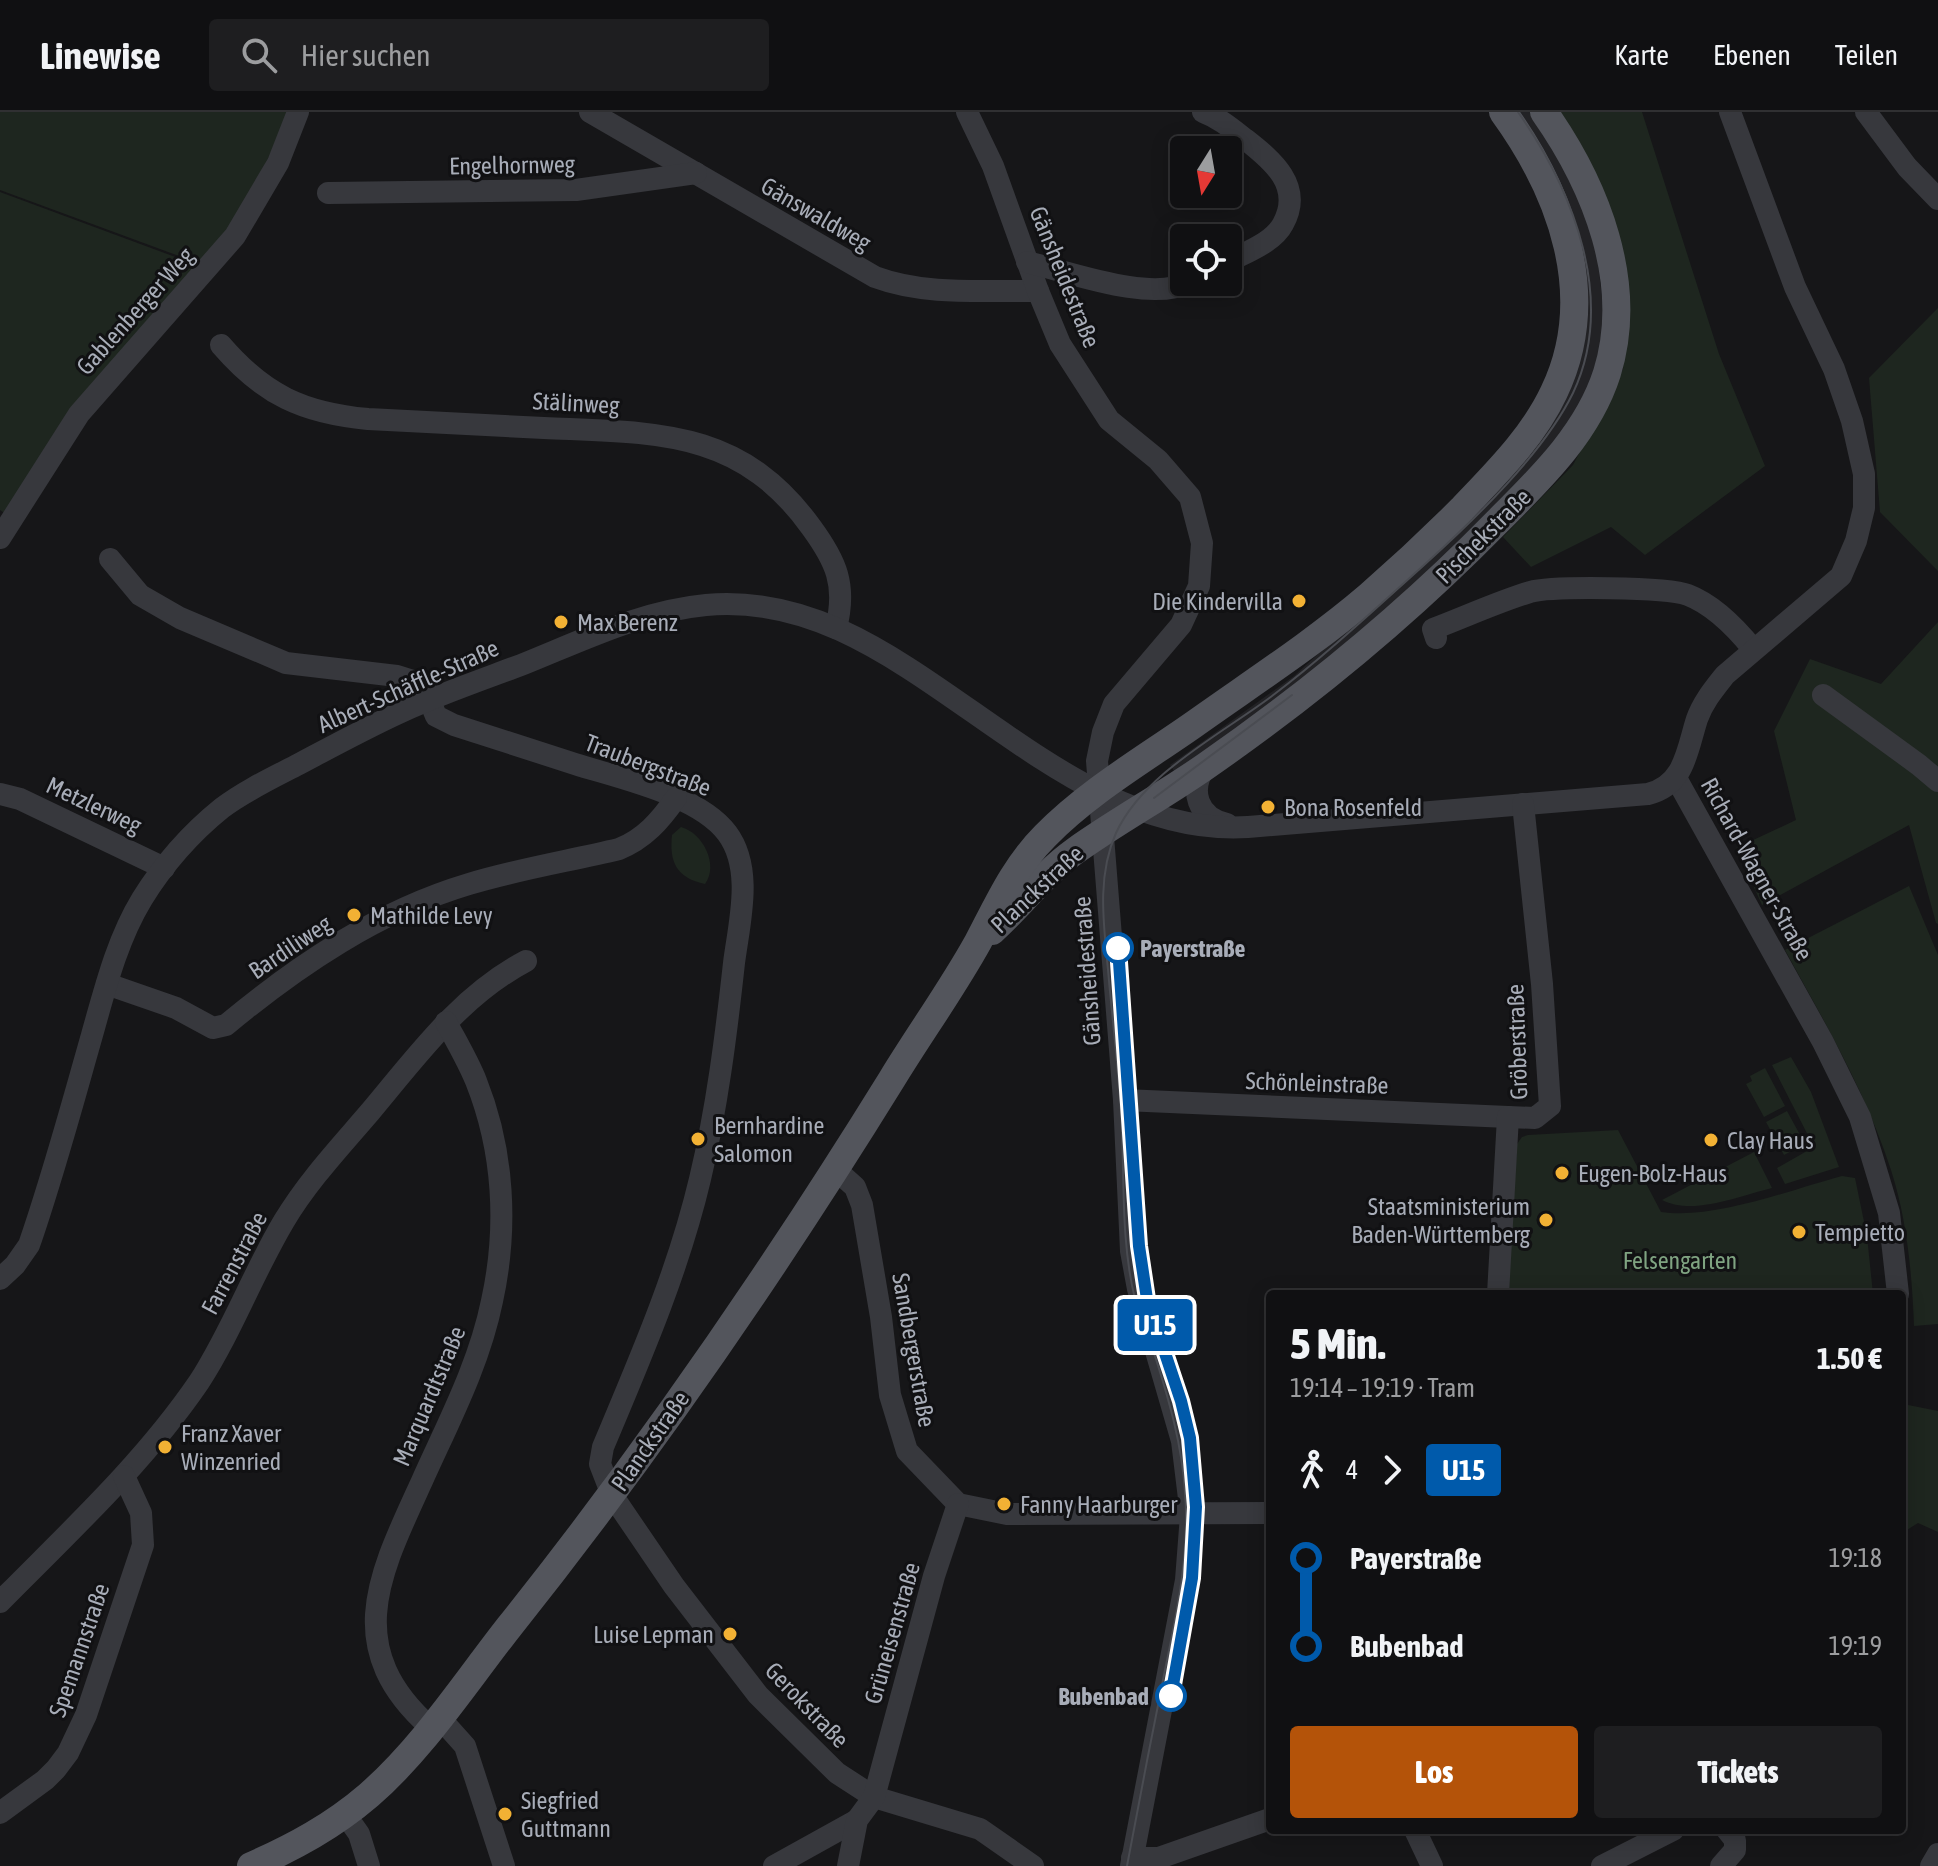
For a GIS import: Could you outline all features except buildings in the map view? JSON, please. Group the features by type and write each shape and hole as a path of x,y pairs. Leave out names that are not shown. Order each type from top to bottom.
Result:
{"main road":[{"name":"Pischekstraße","path":"1098,780 1158,749 1367,598 1505,463 1547,406 1558,385 1570,346 1575,308 1569,245 1554,202 1528,150 1503,112"},
{"name":"Pischekstraße","path":"1103,833 1206,766 1315,686 1424,594 1529,490 1566,447 1591,408 1604,381 1612,349 1615,327 1613,270 1605,230 1594,203 1567,147 1544,112"},
{"name":"Planckstraße","path":"251,1866 298,1845 345,1814 391,1774 435,1722 612,1495 836,1170 974,948 1001,894 1028,856 1098,780"},
{"name":"Planckstraße","path":"974,948 1049,873 1103,833"}],"street":[{"name":"Gablenberger Weg","path":"0,538 79,414 239,230 278,163 298,112"},
{"name":"Gänswaldweg","path":"590,112 855,267 895,284 948,289 1038,291"},
{"name":"Gänsheidestraße","path":"967,112 993,166 1060,344 1109,420 1158,460 1190,497 1202,543 1199,586 1181,625 1117,699 1109,713 1100,744 1098,780 1124,1100 1131,1251 1135,1276 1182,1441 1191,1515 1186,1580 1132,1862"},
{"path":"1203,112 1223,122 1266,155 1280,169 1290,189 1290,202 1283,225 1267,241 1242,254"},
{"name":"Richard-Wagner-Straße","path":"1730,112 1795,287 1834,369 1852,421 1864,474 1864,508 1856,541 1841,576 1809,606 1753,649 1709,695 1698,717 1687,758 1676,778 1823,1042 1860,1117 1889,1213 1898,1290"},
{"path":"1866,112 1907,167 1938,199"},
{"name":"Engelhornweg","path":"328,193 576,190 696,173"},
{"path":"1027,262 1137,289 1162,291 1170,288"},
{"name":"Stälinweg","path":"221,345 241,368 269,390 304,407 330,414 368,419 662,434 723,452 769,482 795,506 820,540 835,566 841,590 836,628"},
{"name":"Traubergstraße","path":"110,559 140,595 199,628 269,657 300,666 408,679 423,686 436,716 454,725 676,798 706,813 728,834 737,854 742,898 709,1138 693,1207 673,1272 603,1447 600,1464 612,1495"},
{"path":"1436,638 1433,629 1528,593 1564,588 1689,595 1737,629 1753,649"},
{"name":"Albert-Schäffle-Straße","path":"0,1279 29,1245 107,984 129,923 164,868 224,807 254,787 401,712 636,619 682,609 732,604 763,607 790,612 836,628 899,662 1060,764 1098,780"},
{"path":"1823,695 1938,781"},
{"path":"1060,764 1089,760 1100,744"},
{"path":"1206,766 1197,784 1201,810 1216,821 1248,827"},
{"path":"1098,780 1139,809 1202,826 1248,827 1648,794 1661,791 1676,778"},
{"name":"Metzlerweg","path":"0,794 20,799 164,868"},
{"name":"Bardiliweg","path":"107,984 176,1008 218,1028 226,1025 296,969 413,905 468,884 634,843 676,798"},
{"name":"Gröberstraße","path":"1498,1290 1508,1117 1535,1118 1550,1106 1542,984 1523,804"},
{"path":"1108,898 1119,844 1139,809"},
{"name":"Farrenstraße","path":"0,1602 124,1476 176,1414 200,1380 282,1224 298,1200 446,1022 481,990 526,961"},
{"name":"Marquardtstraße","path":"446,1022 475,1079 489,1119 499,1171 502,1231 493,1298 477,1356 394,1542 378,1589 378,1638 389,1680 409,1707 435,1722 465,1746 504,1866"},
{"name":"Schönleinstraße","path":"1124,1100 1508,1117"},
{"name":"Sandbergerstraße","path":"836,1170 855,1187 862,1205 881,1317 890,1395 907,1451 958,1504"},
{"name":"Spemannstraße","path":"0,1813 56,1769 68,1753 86,1715 143,1545 141,1513 124,1476"},
{"name":"Gerokstraße","path":"612,1495 674,1586 758,1695 837,1773 874,1797 980,1829 1033,1866"},
{"path":"958,1504 1007,1514 1266,1513"},
{"name":"Grüneisenstraße","path":"848,1866 857,1820 874,1797 934,1576 958,1504"},
{"path":"345,1814 359,1834 369,1866"},
{"path":"774,1866 857,1820"},
{"path":"1132,1862 1159,1858 1266,1820"},
{"path":"1417,1834 1432,1866"},
{"path":"1602,1866 1665,1834"},
{"path":"1721,1866 1735,1850 1735,1840 1730,1834"},
{"path":"1931,1866 1938,1854"}],"shaded area":[{"path":"1512,112 1535,112 1594,230 1606,330 1582,408 1486,523 1290,691 1176,774 1170,765 1294,676 1463,521 1583,324"}],"green space":[{"path":"0,112 290,112 237,224 198,263 0,190"},
{"path":"1559,112 1642,112 1719,354 1765,466 1645,555 1611,527 1531,567 1503,537 1573,465 1623,369 1628,300"},
{"path":"0,192 205,268 9,516 0,510"},
{"path":"1938,308 1938,571 1880,512 1869,378"},
{"path":"1938,622 1938,924 1909,825 1762,905 1736,848 1796,820 1774,731 1810,659 1881,684"},
{"path":"681,827 696,836 706,851 710,868 705,884 681,873 674,861 672,835"},
{"path":"1909,886 1938,955 1938,1324 1914,1326 1908,1247 1891,1170 1857,1085 1785,950"},
{"path":"1791,1057 1811,1092 1839,1167 1785,1184 1777,1168 1814,1147 1772,1065"},
{"path":"1765,1068 1785,1106 1764,1117 1746,1084 1752,1081 1750,1076"},
{"path":"1787,1111 1805,1144 1784,1155 1766,1122"},
{"name":"Felsengarten","path":"1618,1130 1661,1212 1704,1212 1727,1208 1842,1176 1855,1178 1867,1236 1873,1290 1508,1290 1517,1144 1528,1135"},
{"path":"1754,1152 1772,1188 1702,1205 1688,1206 1662,1200"},
{"path":"1908,1405 1938,1411 1938,1532 1918,1523 1906,1530"}],"tram line":[{"path":"1127,1866 1178,1604 1186,1514 1181,1457 1174,1423 1137,1306 1127,1253 1121,1110 1104,925 1105,869 1116,833 1145,792 1185,757 1311,665 1464,528 1526,462 1573,393 1586,357 1591,321 1583,247 1556,176 1518,112"},
{"path":"1154,798 1292,695"},
{"name":"U15","path":"1118,948 1139,1246 1147,1299 1190,1438 1196,1507 1192,1578 1171,1696"},
{"path":"1170,1366 1190,1439"}],"place":[{"name":"Die Kindervilla","path":"1299,601"},
{"name":"Max Berenz","path":"561,622"},
{"name":"Bona Rosenfeld","path":"1268,807"},
{"name":"Mathilde Levy","path":"354,915"},
{"name":"Payerstraße","path":"1118,948"},
{"name":"Bernhardine Salomon","path":"698,1139"},
{"name":"Clay Haus","path":"1711,1140"},
{"name":"Eugen-Bolz-Haus","path":"1562,1173"},
{"name":"Staatsministerium Baden-Württemberg","path":"1546,1220"},
{"name":"Tempietto","path":"1799,1232"},
{"name":"Franz Xaver Winzenried","path":"165,1447"},
{"name":"Fanny Haarburger","path":"1004,1504"},
{"name":"Luise Lepman","path":"730,1634"},
{"name":"Bubenbad","path":"1171,1696"},
{"name":"Siegfried Guttmann","path":"505,1814"}]}
